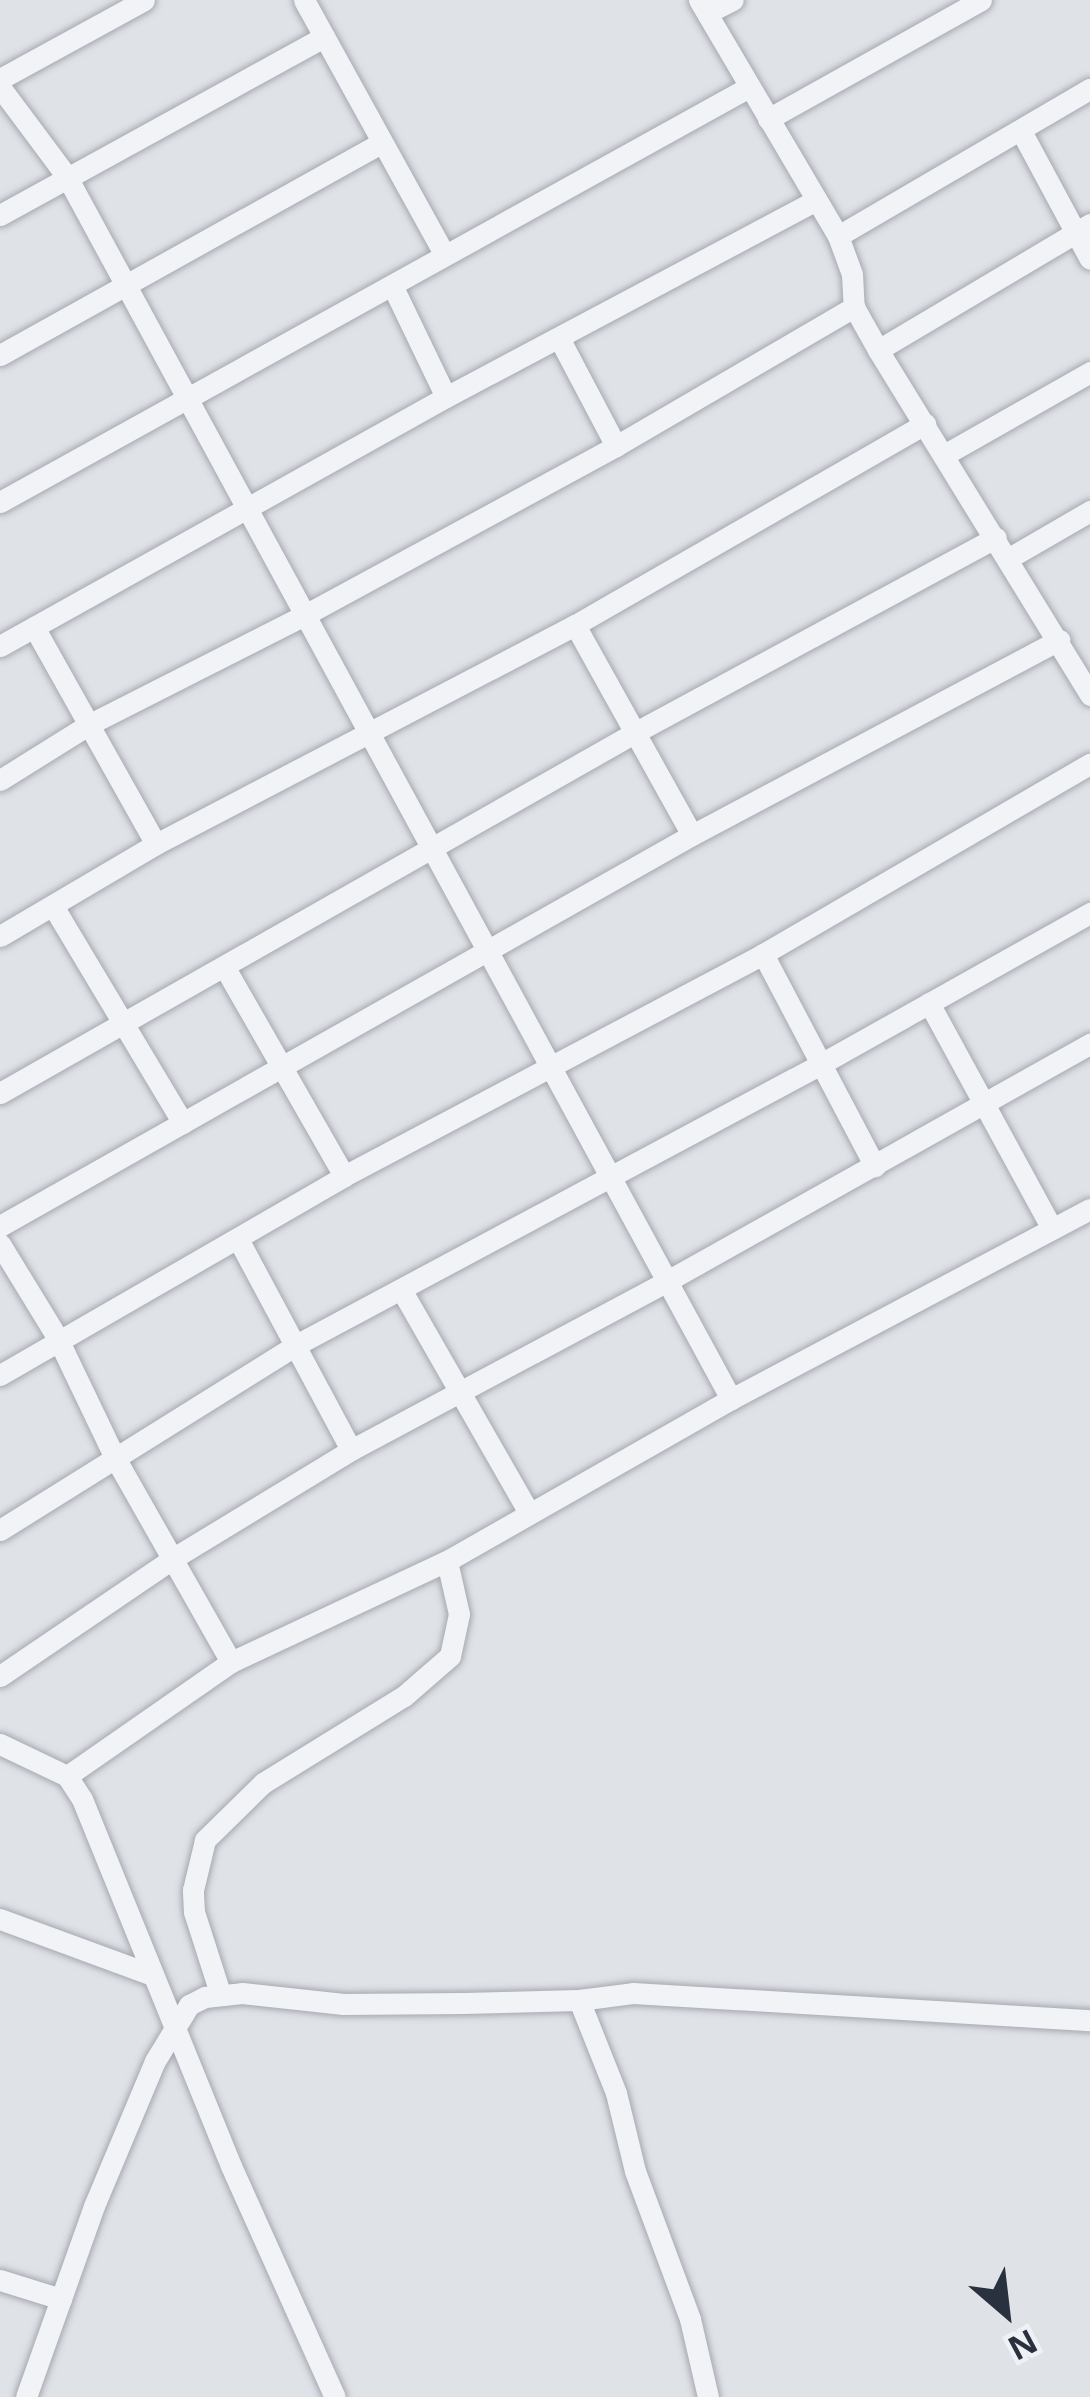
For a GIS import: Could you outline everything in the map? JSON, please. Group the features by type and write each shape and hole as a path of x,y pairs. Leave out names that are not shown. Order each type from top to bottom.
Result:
{"street":[{"path":"144,0 0,83 67,177 243,509 491,951 731,1400"},
{"path":"304,0 445,255"},
{"path":"733,0 703,7 838,236 852,274 854,308 1090,695"},
{"path":"768,119 956,6 981,0"},
{"path":"0,215 324,37"},
{"path":"0,502 749,87"},
{"path":"838,236 1090,89"},
{"path":"1021,131 1082,228 1090,259"},
{"path":"0,355 127,289 381,143"},
{"path":"0,646 446,397 816,200"},
{"path":"878,350 1082,228"},
{"path":"392,285 446,397"},
{"path":"0,781 88,725 303,616 616,446 854,308"},
{"path":"560,338 616,446"},
{"path":"944,455 1090,372"},
{"path":"0,936 156,844 575,625 925,424"},
{"path":"1009,558 1090,511"},
{"path":"0,1094 636,732 996,537"},
{"path":"575,625 692,835"},
{"path":"34,627 156,844"},
{"path":"0,1226 692,835 1059,640"},
{"path":"0,1375 58,1337 344,1175 764,954 1090,764"},
{"path":"53,906 183,1123"},
{"path":"0,1530 296,1346 819,1065 1090,913"},
{"path":"764,954 875,1166"},
{"path":"226,968 344,1175"},
{"path":"929,1003 1052,1229"},
{"path":"0,1676 172,1559 351,1450 669,1280 1090,1044"},
{"path":"67,1776 231,1662 447,1561 731,1400 1090,1209"},
{"path":"238,1239 351,1450"},
{"path":"0,1244 58,1337 114,1456 231,1662"},
{"path":"402,1291 529,1513"},
{"path":"220,1993 194,1912 193,1890 205,1840 215,1824 263,1783 404,1696 449,1656 459,1614 447,1561"},
{"path":"0,1744 67,1776 82,1798 152,1975 335,2397"},
{"path":"0,1919 152,1975"},
{"path":"26,2397 111,2164 174,2026 189,2005 220,1993 344,2004 579,2000 633,1993 1090,2020"},
{"path":"579,2000 616,2093 635,2171 690,2319 708,2397"},
{"path":"0,2280 61,2299"}]}
